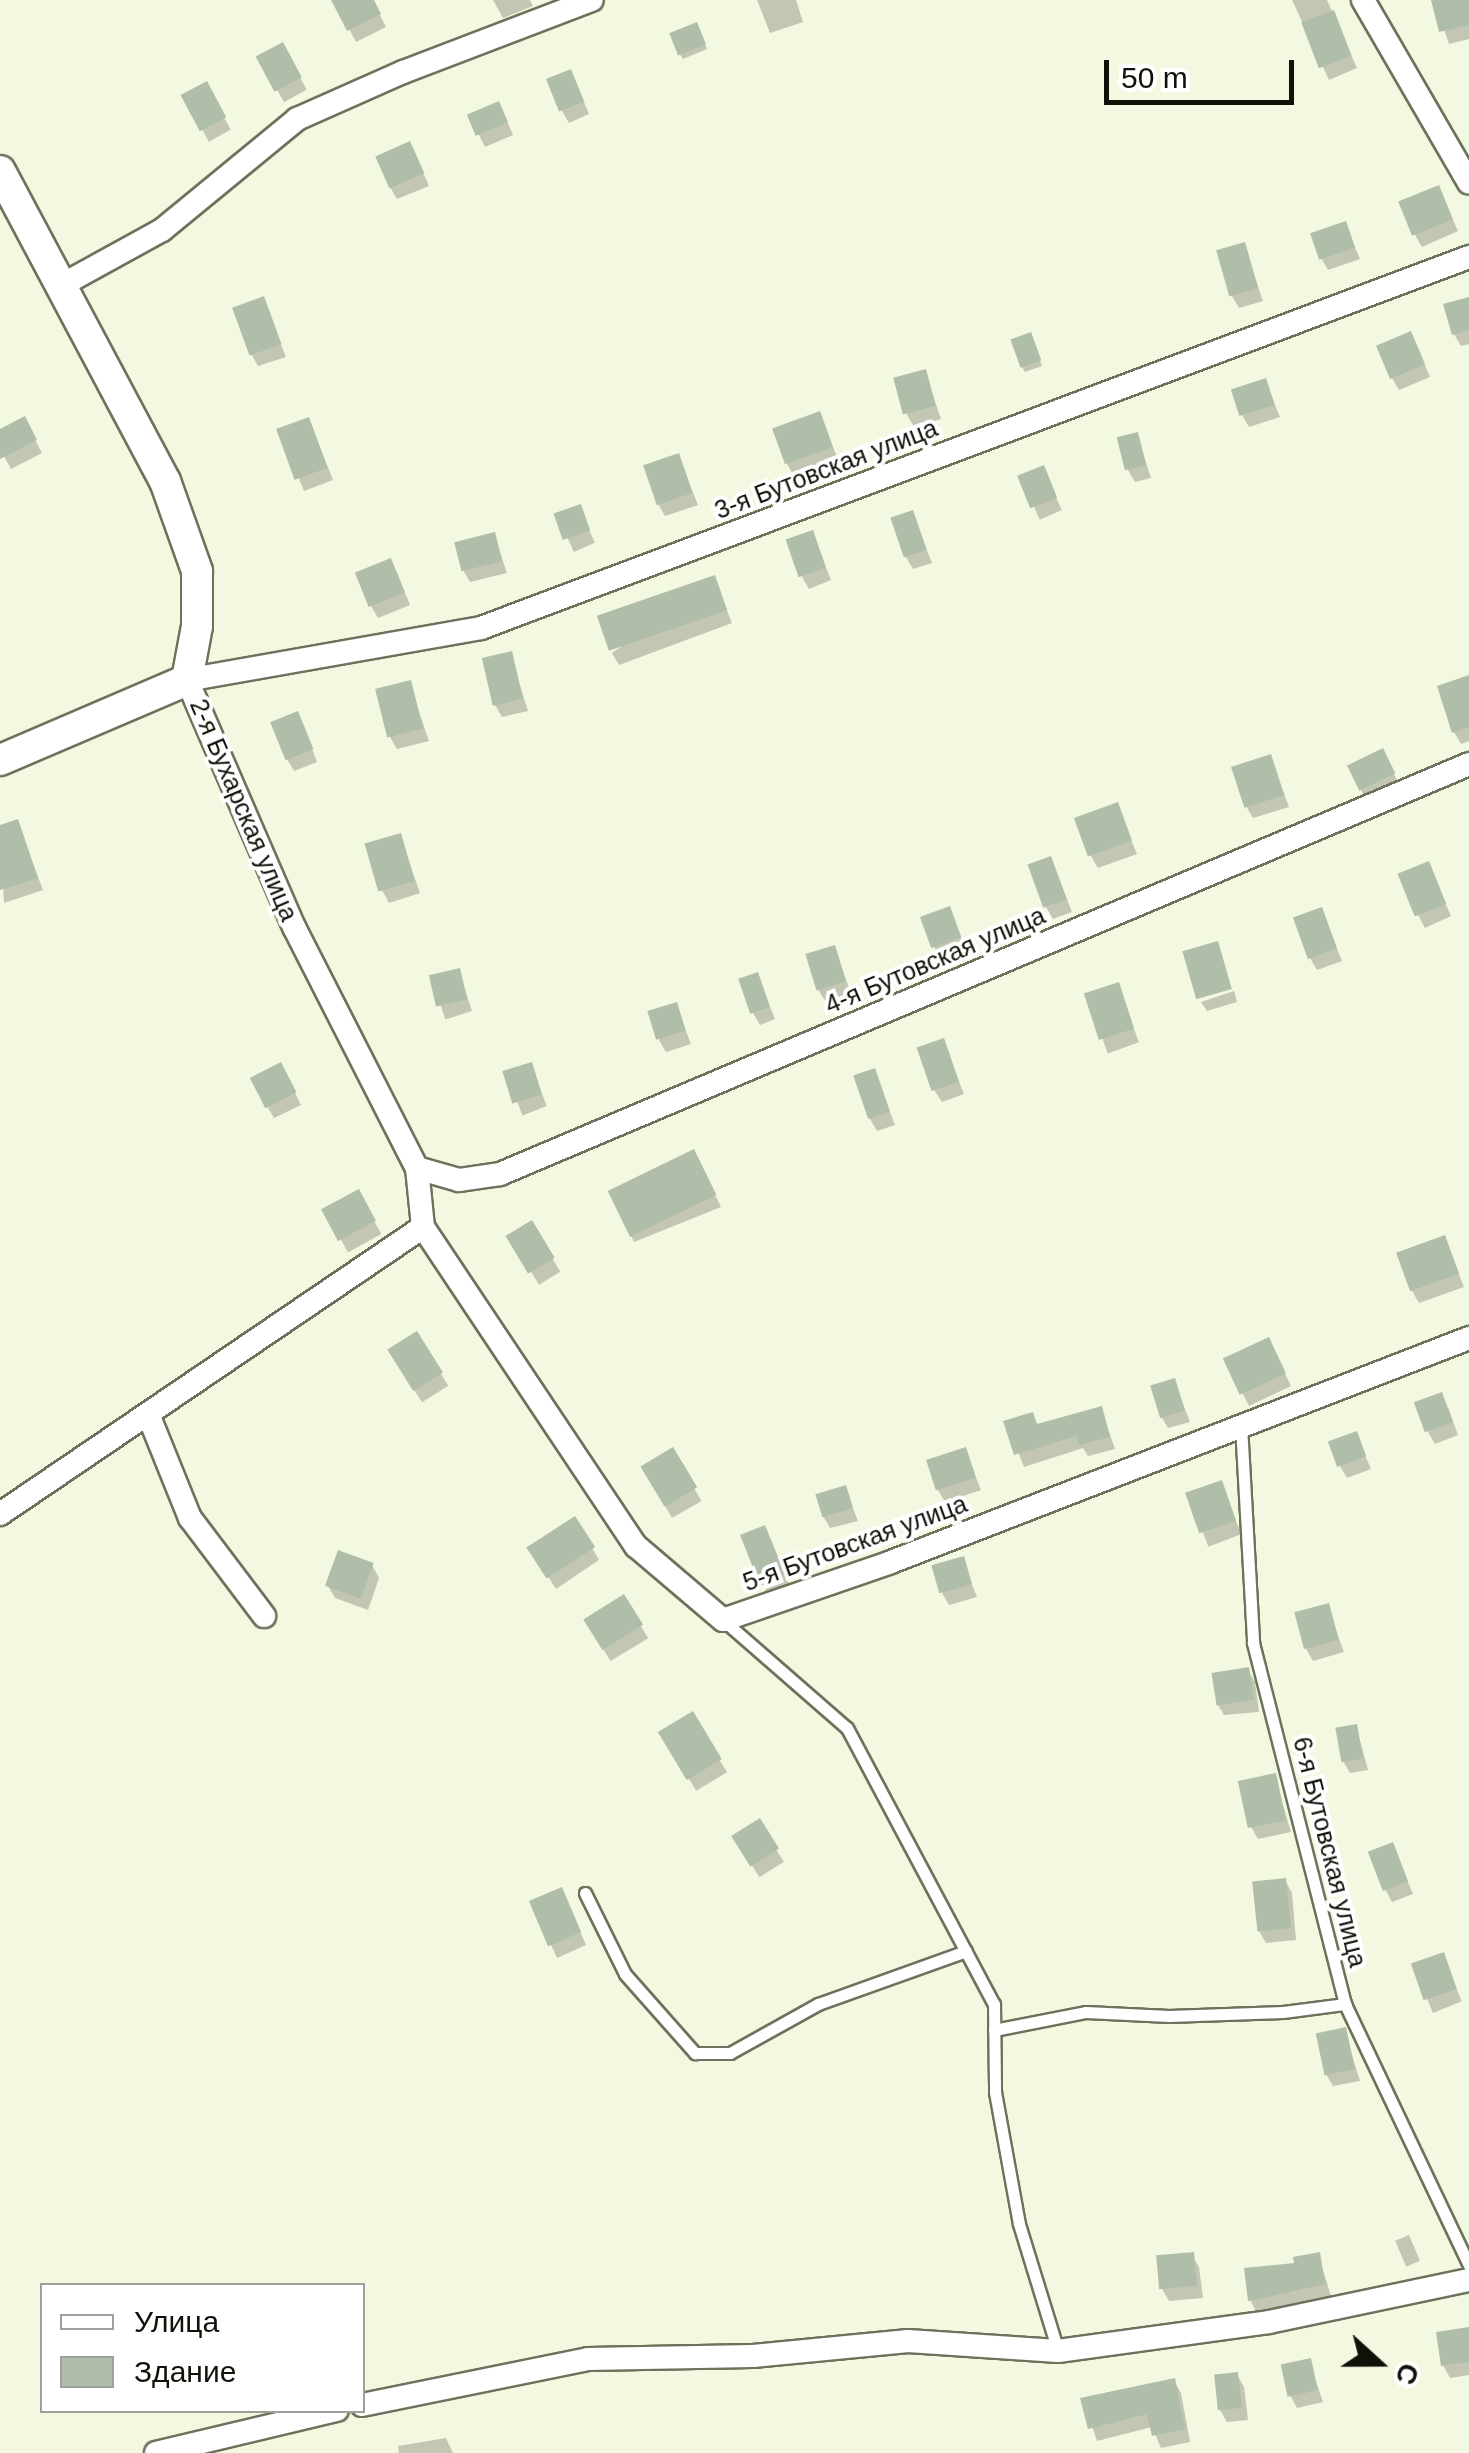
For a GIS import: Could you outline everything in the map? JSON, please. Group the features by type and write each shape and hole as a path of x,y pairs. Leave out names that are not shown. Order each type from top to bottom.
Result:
{"street":[{"path":"60,286 162,230 297,120 403,72 592,0"},
{"path":"1362,0 1469,184"},
{"name":"2-я Бухарская улица","path":"0,171 164,481 197,572 198,626 187,680 294,928 417,1168"},
{"name":"3-я Бутовская улица","path":"187,680 481,628 1469,257"},
{"path":"0,760 187,680"},
{"name":"4-я Бутовская улица","path":"417,1168 459,1180 500,1174 1469,764"},
{"name":"5-я Бутовская улица","path":"417,1168 423,1227 636,1546 723,1620 891,1562 1469,1338"},
{"path":"0,1514 423,1227"},
{"path":"148,1414 190,1518 264,1616"},
{"path":"365,2404 588,2359 753,2356 908,2342 1058,2350 1269,2322 1469,2280"},
{"path":"156,2453 323,2413"}],"lane":[{"name":"6-я Бутовская улица","path":"1241,1425 1253,1643 1345,2004 1469,2265"},
{"path":"723,1620 848,1728 994,2004 995,2092 1020,2224 1058,2350"},
{"path":"585,1893 624,1974 695,2054 730,2052 818,2004 966,1951"},
{"path":"994,2030 1086,2012 1283,2012 1345,2004"},
{"path":"1454,2230 1469,2222"}],"building":[{"path":"331,0 374,0 381,14 347,31"},
{"path":"1431,0 1469,0 1469,25 1439,32"},
{"path":"1334,10 1352,56 1319,68 1301,23"},
{"path":"697,22 706,44 678,55 669,33"},
{"path":"283,42 302,77 274,92 256,57"},
{"path":"571,69 584,101 559,112 546,79"},
{"path":"207,81 226,117 200,131 181,95"},
{"path":"499,101 508,122 476,136 467,115"},
{"path":"410,141 424,173 390,188 375,156"},
{"path":"1439,185 1453,219 1412,236 1398,201"},
{"path":"1346,221 1355,247 1319,260 1310,233"},
{"path":"1245,242 1258,288 1229,296 1216,250"},
{"path":"264,296 281,344 249,356 232,308"},
{"path":"1469,297 1469,330 1452,335 1443,304"},
{"path":"1411,331 1425,364 1390,379 1376,346"},
{"path":"1031,332 1041,360 1021,368 1010,340"},
{"path":"926,369 936,406 903,415 893,378"},
{"path":"1266,378 1275,405 1239,416 1231,389"},
{"path":"820,411 833,447 785,464 772,428"},
{"path":"25,416 37,440 0,459 0,429"},
{"path":"309,417 327,468 295,480 276,429"},
{"path":"1138,432 1146,465 1125,470 1117,437"},
{"path":"679,453 693,493 657,505 643,465"},
{"path":"1044,465 1057,497 1030,508 1017,476"},
{"path":"581,504 590,530 563,540 554,513"},
{"path":"913,510 927,550 904,558 890,518"},
{"path":"813,530 826,568 799,577 786,539"},
{"path":"495,532 502,561 462,571 454,542"},
{"path":"391,558 405,592 369,607 355,573"},
{"path":"715,575 727,610 609,651 597,616"},
{"path":"512,651 523,699 493,706 482,658"},
{"path":"1469,675 1469,727 1452,733 1437,686"},
{"path":"411,680 423,729 387,737 375,689"},
{"path":"298,711 313,749 286,760 270,722"},
{"path":"1383,748 1395,773 1359,791 1347,766"},
{"path":"1271,754 1284,795 1244,808 1231,767"},
{"path":"1118,802 1132,841 1088,857 1074,818"},
{"path":"18,819 38,878 0,890 0,825"},
{"path":"401,833 415,881 378,892 364,843"},
{"path":"1051,856 1067,899 1043,908 1028,865"},
{"path":"1429,861 1446,904 1415,916 1397,874"},
{"path":"950,906 961,937 931,948 920,917"},
{"path":"1322,907 1337,948 1308,959 1293,918"},
{"path":"1218,941 1232,989 1196,999 1182,951"},
{"path":"835,945 846,981 816,990 805,954"},
{"path":"460,968 467,999 436,1006 429,975"},
{"path":"758,972 770,1007 750,1014 738,979"},
{"path":"1119,982 1134,1029 1099,1040 1084,993"},
{"path":"677,1002 686,1031 656,1040 647,1011"},
{"path":"944,1038 959,1081 932,1091 917,1047"},
{"path":"281,1062 296,1092 265,1108 250,1078"},
{"path":"532,1062 542,1095 512,1104 502,1071"},
{"path":"875,1068 890,1111 868,1119 853,1075"},
{"path":"694,1149 716,1195 630,1237 608,1191"},
{"path":"359,1189 376,1221 338,1241 321,1209"},
{"path":"532,1220 555,1258 528,1274 505,1236"},
{"path":"1445,1235 1459,1274 1410,1291 1396,1253"},
{"path":"417,1331 443,1373 413,1391 387,1350"},
{"path":"1269,1337 1286,1373 1240,1395 1223,1359"},
{"path":"1175,1378 1185,1411 1160,1418 1150,1386"},
{"path":"1442,1392 1453,1422 1425,1432 1414,1402"},
{"path":"1102,1406 1110,1437 1079,1445 1076,1436 1014,1455 1003,1421 1033,1412 1037,1424"},
{"path":"1357,1431 1366,1456 1337,1467 1328,1442"},
{"path":"673,1447 697,1487 665,1507 640,1467"},
{"path":"966,1447 976,1477 936,1490 926,1460"},
{"path":"1222,1480 1236,1521 1199,1533 1185,1493"},
{"path":"846,1485 853,1508 822,1517 815,1494"},
{"path":"575,1516 595,1547 547,1579 526,1548"},
{"path":"765,1525 785,1575 760,1585 740,1535"},
{"path":"338,1550 374,1563 361,1599 325,1586"},
{"path":"964,1556 972,1584 939,1593 931,1565"},
{"path":"624,1594 643,1625 602,1650 583,1619"},
{"path":"1329,1603 1339,1640 1304,1649 1294,1612"},
{"path":"1249,1667 1254,1700 1217,1706 1211,1673"},
{"path":"693,1711 722,1759 687,1780 658,1732"},
{"path":"1357,1724 1363,1758 1341,1762 1335,1728"},
{"path":"1276,1773 1286,1820 1248,1828 1238,1781"},
{"path":"760,1818 779,1849 750,1867 731,1836"},
{"path":"1393,1842 1408,1881 1383,1891 1368,1852"},
{"path":"1286,1878 1291,1928 1257,1931 1252,1882"},
{"path":"562,1887 581,1932 548,1946 529,1901"},
{"path":"1444,1952 1457,1989 1424,2000 1411,1963"},
{"path":"1346,2027 1355,2069 1325,2076 1316,2033"},
{"path":"1194,2252 1197,2286 1159,2289 1156,2255"},
{"path":"1320,2252 1325,2284 1248,2301 1244,2268 1294,2263 1293,2257"},
{"path":"1469,2327 1469,2362 1441,2366 1436,2332"},
{"path":"1311,2358 1318,2390 1288,2397 1281,2364"},
{"path":"1238,2372 1242,2408 1218,2410 1214,2375"},
{"path":"1175,2378 1185,2429 1152,2436 1147,2414 1088,2429 1080,2398"}]}
